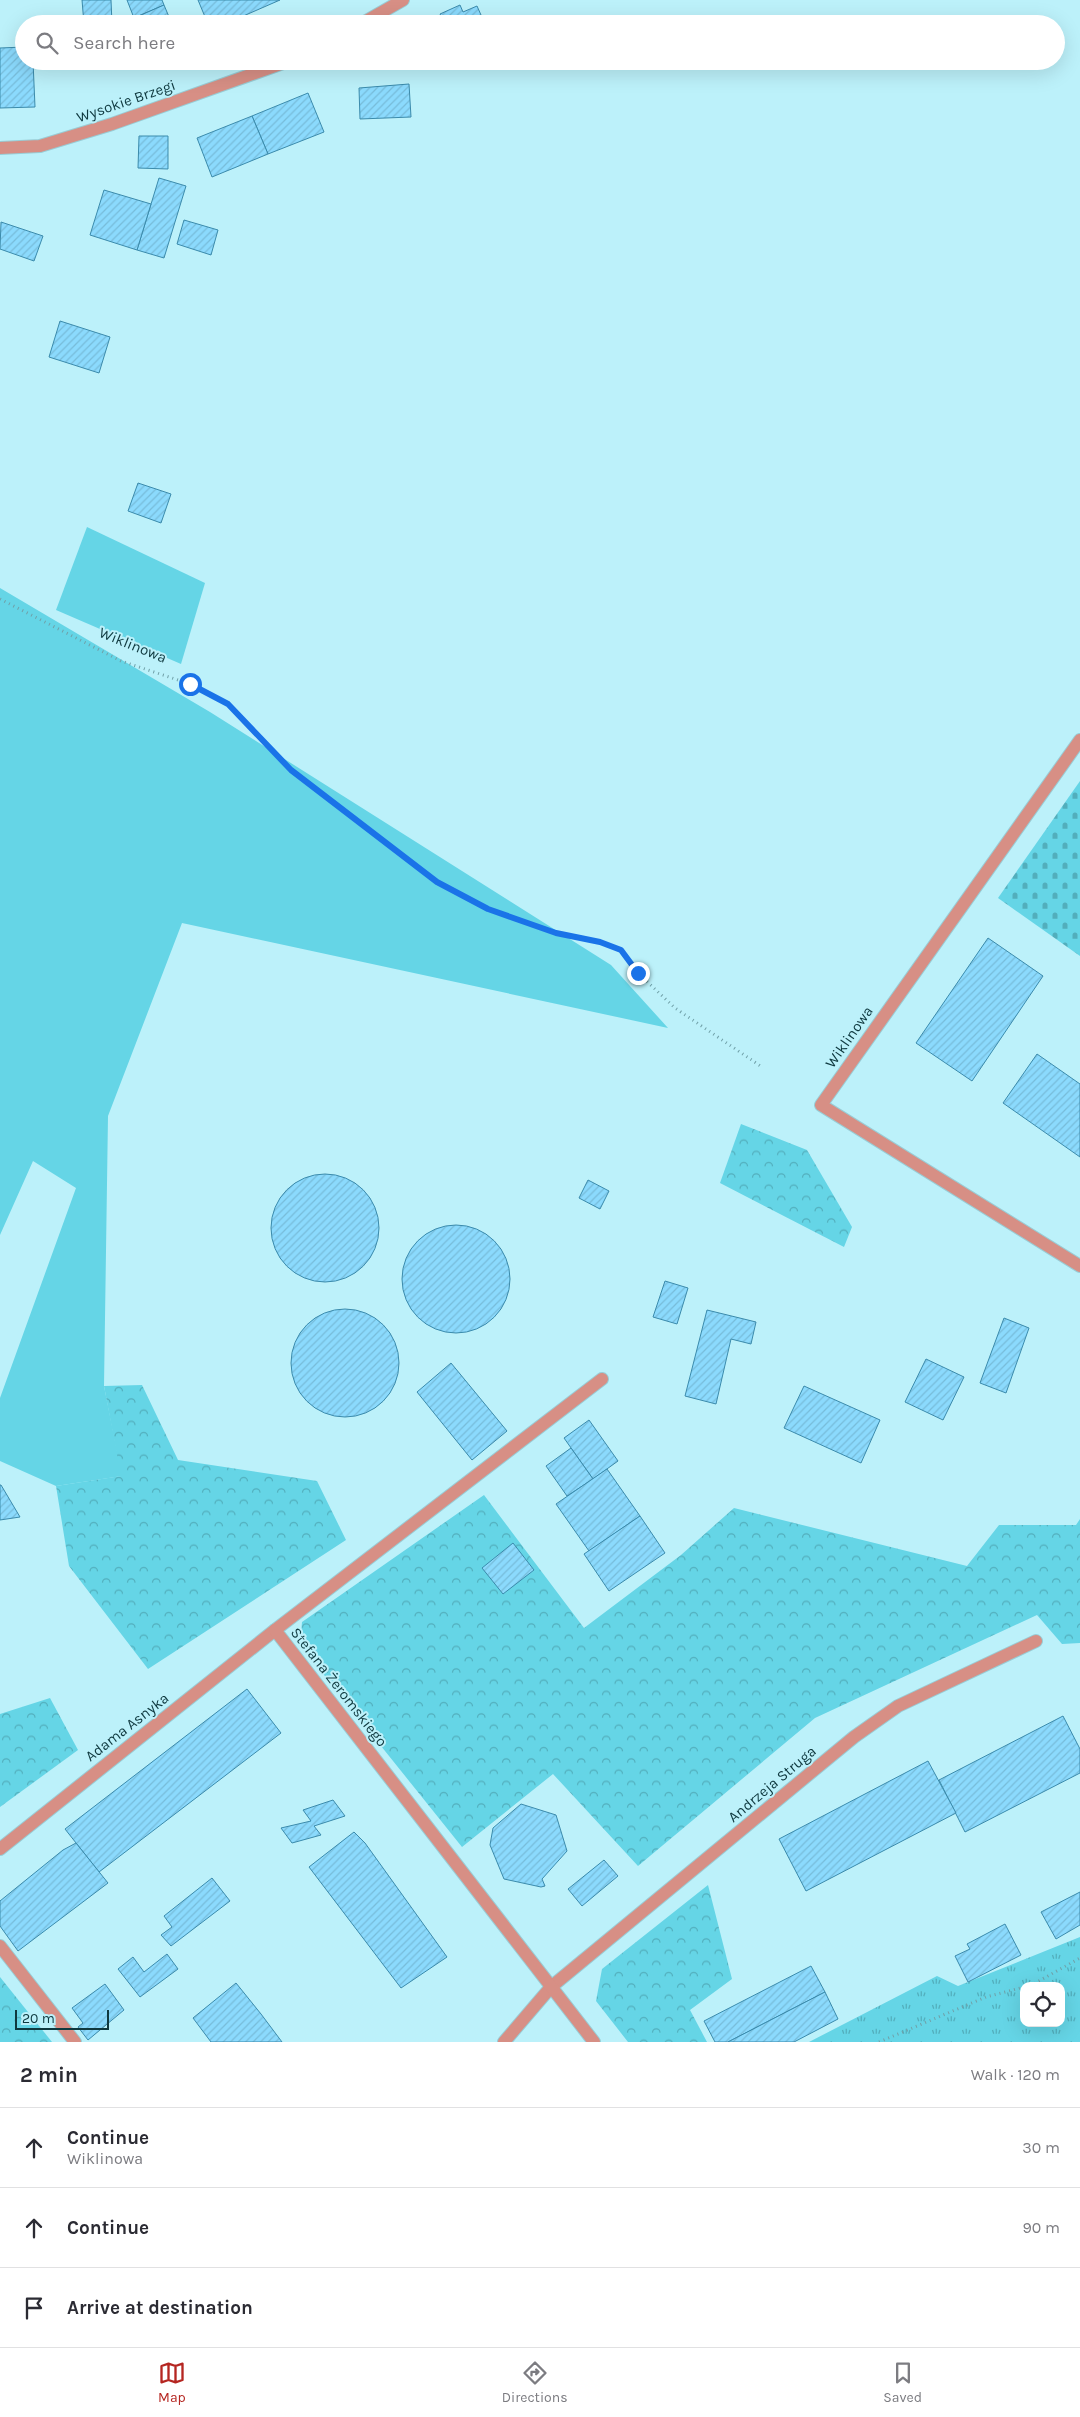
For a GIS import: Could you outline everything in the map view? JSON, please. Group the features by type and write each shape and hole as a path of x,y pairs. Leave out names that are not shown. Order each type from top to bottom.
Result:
{"street":[{"path":"377,15 403,0"},
{"name":"Wysokie Brzegi","path":"0,148 40,146 112,124 264,70"},
{"name":"Wiklinowa","path":"1080,740 821,1105 1080,1266"},
{"name":"Stefana Żeromskiego","path":"594,2042 275,1630 602,1379"},
{"name":"Adama Asnyka","path":"0,1848 275,1630"},
{"name":"Andrzeja Struga","path":"504,2042 551,1987 854,1737 898,1706 1036,1641"},
{"path":"0,1946 75,2042"}],"path":[{"name":"Wiklinowa","path":"0,599 121,661 190,684 228,704 291,770 437,882 462,897 556,933 600,942 621,950 638,973 675,1008 762,1066"},
{"path":"1037,1982 1080,1958"},
{"path":"880,2042 986,1997 1020,1988"}],"green space":[{"path":"87,527 205,583 181,664 56,610"},
{"path":"0,588 210,712 611,965 668,1028 182,923 108,1116 104,1386 122,1476 56,1486 0,1461 0,1398 76,1188 33,1161 0,1235"},
{"path":"1080,781 1080,956 998,898"},
{"path":"741,1124 807,1150 852,1227 844,1247 720,1183"},
{"path":"142,1385 178,1460 317,1481 346,1540 148,1669 69,1566 56,1486 121,1476 104,1386"},
{"path":"484,1495 584,1628 681,1555 734,1508 967,1566 999,1525 1076,1525 1080,1519 1080,1643 1062,1644 1037,1615 815,1718 638,1866 553,1774 462,1847 300,1645 302,1622"},
{"path":"50,1698 78,1750 0,1807 0,1714"},
{"path":"708,1885 732,1979 690,2010 707,2042 628,2042 596,2001 602,1969"},
{"path":"1080,1937 1080,2042 809,2042 937,1976 958,1986"},
{"path":"0,1977 52,2042 0,2042"}],"building":[{"path":"82,0 111,0 112,15 83,15"},
{"path":"127,0 162,0 164,5 141,15 133,15"},
{"path":"198,0 280,0 246,15 204,15"},
{"path":"164,5 168,15 141,15"},
{"path":"460,5 463,12 477,6 481,15 440,15"},
{"path":"15,47 15,70 33,70 35,107 0,108 0,48"},
{"path":"409,84 411,117 360,119 359,88"},
{"path":"308,93 324,132 268,154 252,116"},
{"path":"252,116 268,154 212,177 197,138"},
{"path":"139,136 168,136 168,169 138,168"},
{"path":"159,178 186,186 164,258 137,250"},
{"path":"104,190 151,204 137,250 90,235"},
{"path":"184,220 218,230 211,255 177,244"},
{"path":"1,222 43,236 34,261 0,249"},
{"path":"60,321 110,337 99,373 49,357"},
{"path":"138,483 171,494 161,523 128,511"},
{"path":"988,938 1043,976 972,1081 916,1043"},
{"path":"1037,1054 1080,1084 1080,1157 1003,1103"},
{"path":"325,1174 346,1178 363,1190 375,1207 379,1228 375,1249 363,1266 346,1278 325,1282 304,1278 287,1266 275,1249 271,1228 275,1207 287,1190 304,1178"},
{"path":"588,1180 609,1191 600,1209 579,1198"},
{"path":"456,1225 477,1229 494,1241 506,1258 510,1279 506,1300 494,1317 477,1329 456,1333 435,1329 418,1317 406,1300 402,1279 406,1258 418,1241 435,1229"},
{"path":"665,1281 688,1288 677,1324 653,1317"},
{"path":"345,1309 366,1313 383,1325 395,1342 399,1363 395,1384 383,1401 366,1413 345,1417 324,1413 307,1401 295,1384 291,1363 295,1342 307,1325 324,1313"},
{"path":"707,1310 756,1322 751,1344 731,1339 716,1404 685,1396"},
{"path":"1004,1318 1029,1328 1006,1393 980,1383"},
{"path":"926,1359 964,1377 943,1420 905,1402"},
{"path":"451,1363 507,1431 472,1460 417,1392"},
{"path":"804,1386 880,1420 861,1463 784,1428"},
{"path":"589,1420 618,1461 593,1479 564,1438"},
{"path":"571,1448 593,1479 567,1496 546,1466"},
{"path":"607,1469 640,1516 589,1551 556,1504"},
{"path":"1,1485 20,1517 0,1520"},
{"path":"640,1516 665,1553 609,1591 584,1554"},
{"path":"513,1543 534,1570 503,1594 482,1568"},
{"path":"247,1689 281,1733 99,1872 65,1829"},
{"path":"1063,1716 1080,1749 1080,1773 965,1832 939,1780"},
{"path":"928,1761 956,1813 806,1891 779,1839"},
{"path":"333,1800 345,1816 314,1826 321,1835 292,1843 281,1828 311,1821 303,1810"},
{"path":"521,1804 556,1815 567,1851 542,1879 545,1886 541,1887 504,1879 490,1845 493,1828"},
{"path":"354,1832 365,1843 447,1957 401,1988 309,1867"},
{"path":"76,1843 108,1883 18,1951 0,1926 0,1901 63,1850"},
{"path":"604,1860 618,1876 582,1906 568,1889"},
{"path":"212,1878 230,1901 171,1946 161,1935 172,1927 164,1916"},
{"path":"1080,1892 1080,1925 1056,1939 1041,1912"},
{"path":"1005,1924 1021,1955 968,1982 955,1956 970,1949 967,1944"},
{"path":"167,1954 178,1969 140,1997 118,1969 133,1957 144,1972"},
{"path":"811,1966 825,1992 728,2042 715,2042 704,2021"},
{"path":"236,1983 282,2042 211,2042 193,2018"},
{"path":"105,1984 124,2010 88,2040 78,2027 83,2023 72,2008"},
{"path":"825,1992 838,2019 794,2042 728,2042"}],"route":[{"path":"190,684 228,704 291,770 437,882 462,897 488,909 556,933 600,942 621,950 638,973"}]}
